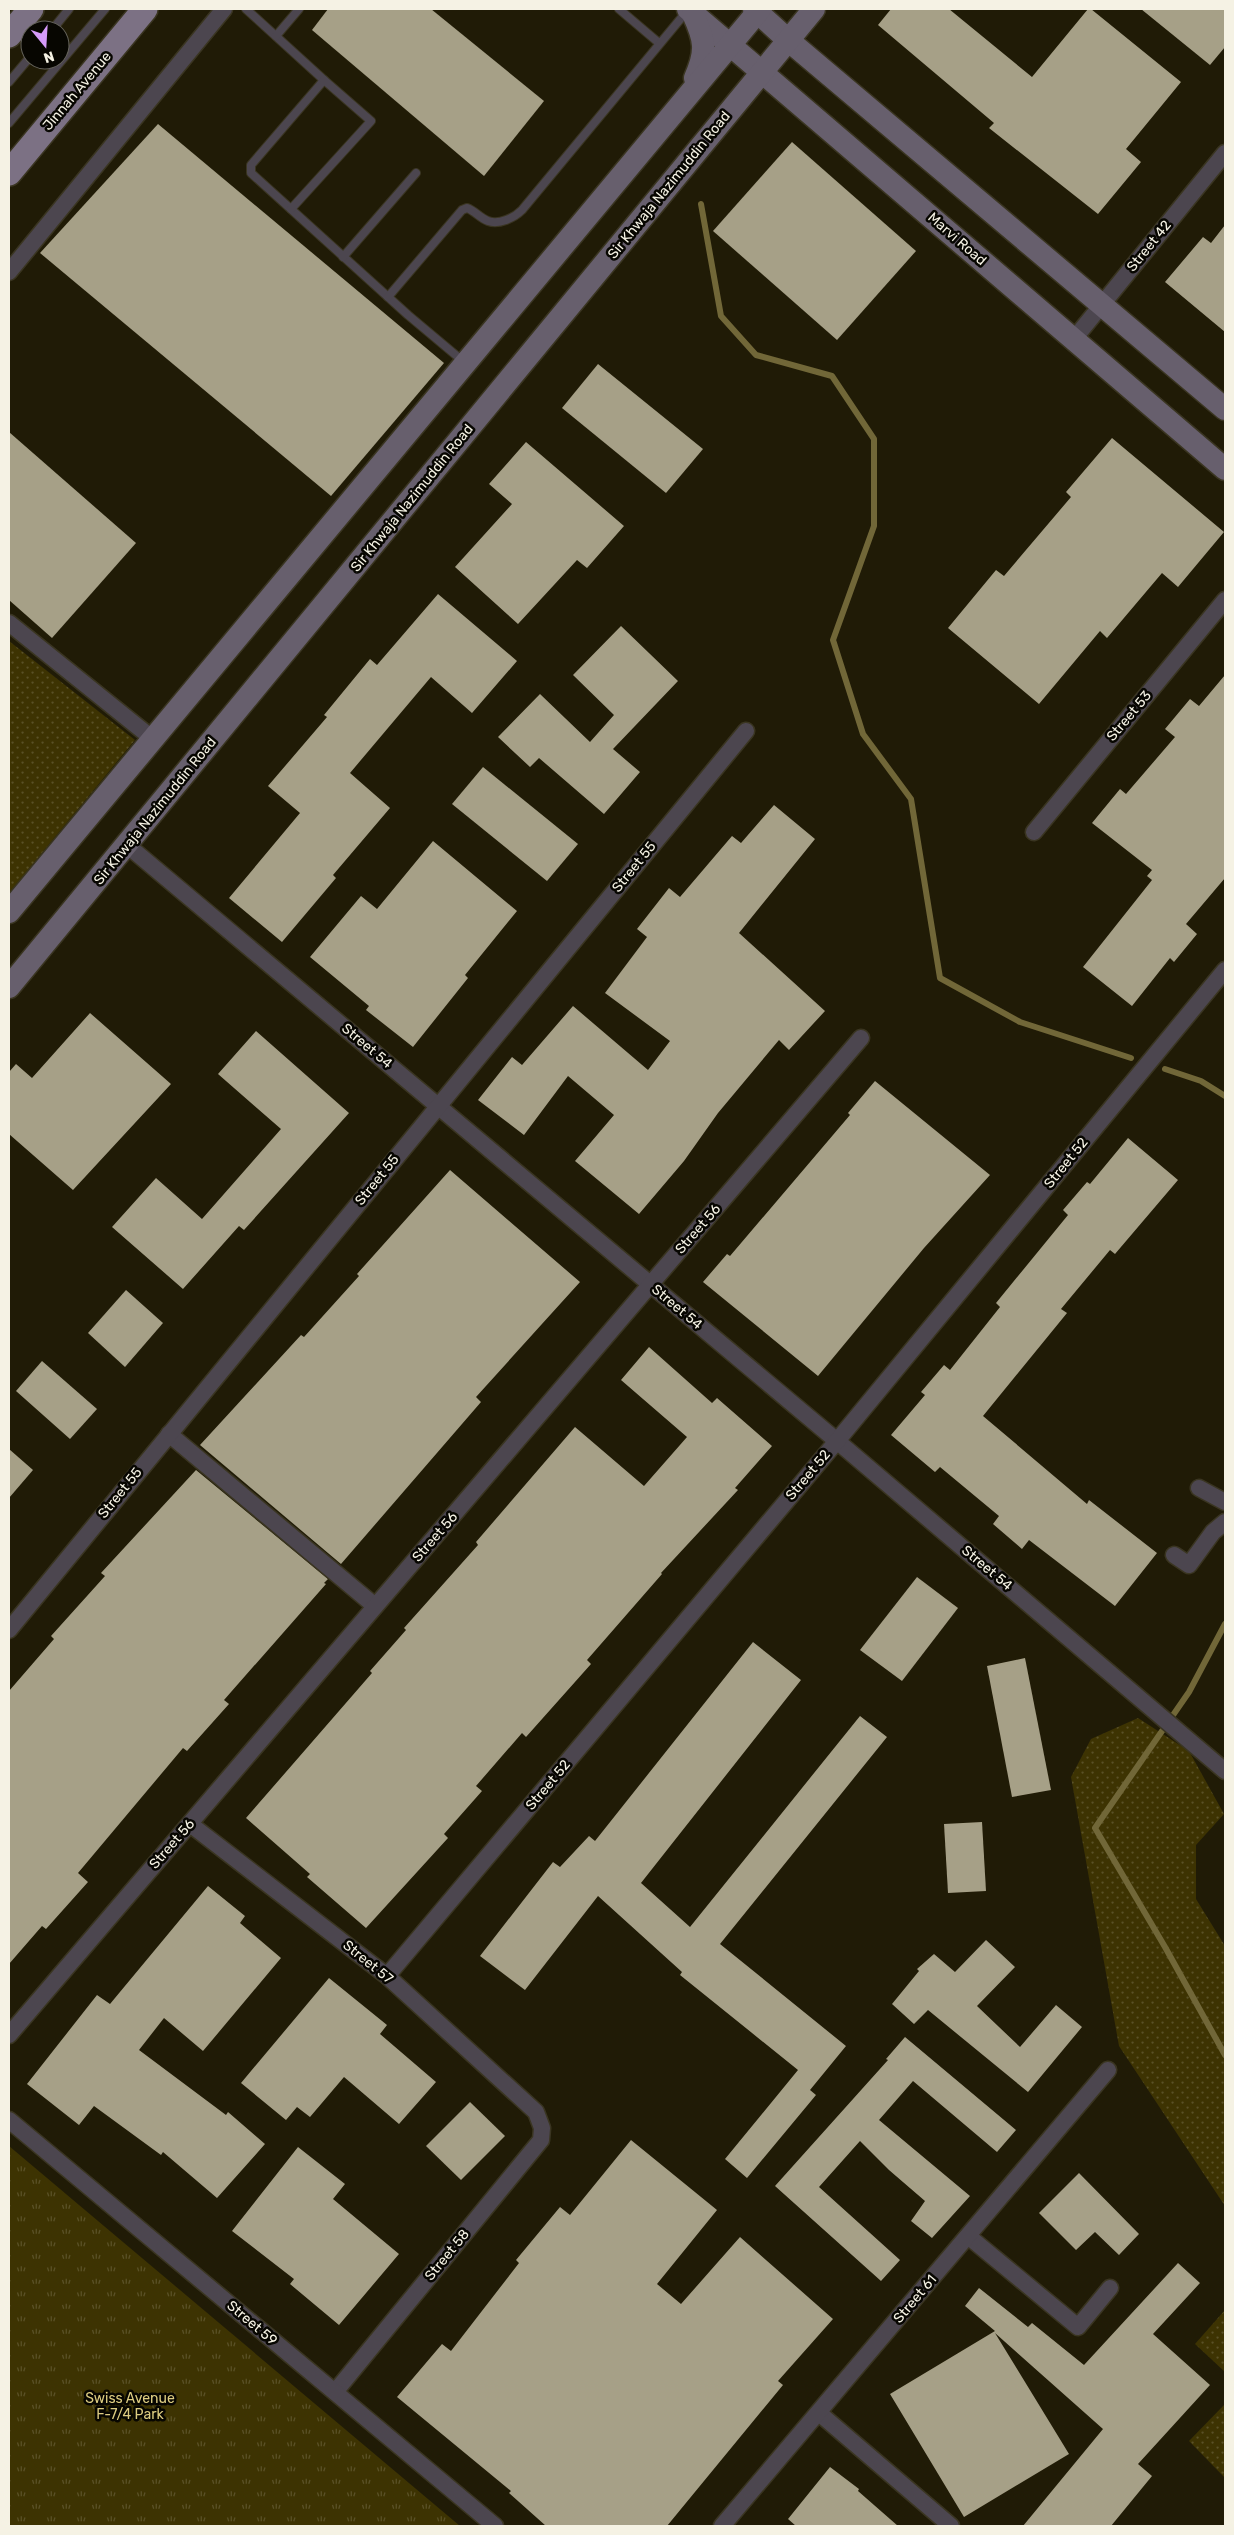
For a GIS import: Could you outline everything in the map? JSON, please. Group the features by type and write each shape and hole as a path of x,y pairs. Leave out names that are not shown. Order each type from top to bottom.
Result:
{"main road":[{"path":"9,35 31,9"},
{"name":"Jinnah Avenue","path":"9,173 145,9"},
{"name":"Sir Khwaja Nazimuddin Road","path":"9,987 128,845 814,9"},
{"path":"685,99 704,52 703,36 690,10"},
{"name":"Marvi Road","path":"690,10 1225,469"},
{"path":"9,912 757,10 788,40 1225,409"}],"street":[{"path":"9,272 224,9"},
{"name":"Street 42","path":"1074,339 1225,153"},
{"name":"Street 53","path":"1034,832 1225,600"},
{"path":"9,623 153,739"},
{"name":"Street 55","path":"9,1630 746,731"},
{"name":"Street 54","path":"128,845 837,1440 1225,1771"},
{"name":"Street 52","path":"387,1976 837,1440 1225,970"},
{"name":"Street 56","path":"9,2035 861,1038"},
{"path":"169,1434 375,1606"},
{"path":"1198,1488 1225,1502"},
{"path":"1174,1555 1189,1565 1214,1532 1225,1522"},
{"name":"Street 57","path":"190,1824 387,1976 536,2112"},
{"name":"Street 61","path":"722,2526 1108,2070"},
{"name":"Street 58","path":"335,2392 541,2140 542,2128 536,2112"},
{"name":"Street 59","path":"9,2120 495,2526"},
{"path":"968,2236 1078,2327 1110,2288"},
{"path":"819,2413 951,2526"}],"lane":[{"path":"60,20 69,9"},
{"path":"9,123 106,9"},
{"path":"246,9 371,121 291,209"},
{"path":"276,36 299,9"},
{"path":"619,9 659,42"},
{"path":"388,297 462,210 467,208 473,210 487,221 493,222 510,218 522,210 659,42 690,10"},
{"path":"9,82 20,68"},
{"path":"324,80 251,165 251,173 388,297 465,362"},
{"path":"343,257 416,173"}],"green space":[{"path":"9,641 135,740 9,893"},
{"path":"1138,1718 1189,1751 1224,1814 1196,1845 1196,1899 1225,1946 1225,2206 1119,2046 1071,1777 1091,1739"},
{"name":"Swiss Avenue F-7/4 Park","path":"9,2146 460,2526 9,2526"},
{"path":"1225,2310 1225,2372 1195,2344"},
{"path":"1225,2404 1225,2478 1189,2441"}],"building":[{"path":"328,9 431,9 544,101 484,176 312,30"},
{"path":"891,9 949,9 1032,77 1088,9 1091,9 1181,82 1126,149 1141,162 1098,214 989,128 994,123 878,25"},
{"path":"1141,9 1225,9 1225,47 1210,65"},
{"path":"158,124 444,363 331,496 40,253"},
{"path":"792,142 916,251 837,340 713,231"},
{"path":"1225,225 1225,332 1165,282 1203,237 1211,243"},
{"path":"598,364 703,449 666,493 562,408"},
{"path":"9,432 136,543 52,638 9,600"},
{"path":"1112,438 1224,532 1178,587 1162,573 1107,638 1100,631 1039,704 948,628 996,570 1004,576 1071,497 1066,492"},
{"path":"526,442 624,526 587,568 577,560 518,624 455,567 512,504 489,484"},
{"path":"438,594 517,661 472,713 431,677 350,773 390,808 333,875 336,878 282,942 229,898 300,813 268,786 327,717 324,715 370,659 377,665"},
{"path":"621,626 678,681 613,749 640,772 604,814 539,758 530,767 498,737 540,694 590,742 614,715 573,675"},
{"path":"1225,675 1225,878 1186,924 1197,934 1174,962 1170,958 1132,1006 1083,967 1152,880 1147,876 1152,870 1092,823 1120,789 1126,794 1175,737 1165,729 1190,699 1199,706"},
{"path":"483,767 578,844 547,881 452,804"},
{"path":"774,805 815,839 739,933 825,1011 789,1050 779,1040 718,1113 684,1161 639,1214 575,1161 614,1115 568,1076 524,1135 478,1100 512,1057 522,1065 573,1006 648,1070 670,1041 605,993 647,937 637,929 669,888 680,897 732,836 741,843"},
{"path":"433,841 517,911 465,975 468,978 413,1047 366,1010 369,1006 310,957 361,896 377,909"},
{"path":"90,1013 171,1084 73,1190 9,1134 9,1072 16,1064 32,1078"},
{"path":"256,1031 349,1113 244,1230 239,1226 183,1289 112,1227 156,1178 202,1219 281,1129 218,1074"},
{"path":"875,1081 990,1175 924,1248 818,1376 703,1282 727,1254 730,1256 850,1115 848,1113"},
{"path":"1128,1138 1178,1180 1115,1254 1110,1250 1061,1309 1067,1313 983,1416 1087,1504 1089,1500 1157,1553 1115,1606 1029,1540 1022,1549 993,1524 999,1516 940,1467 935,1472 891,1435 925,1395 921,1392 944,1365 950,1370 1000,1307 996,1303 1068,1215 1063,1210 1087,1182 1090,1184"},
{"path":"450,1170 580,1282 476,1397 481,1402 341,1564 200,1445 301,1335 304,1337 359,1276 357,1274"},
{"path":"126,1290 163,1323 125,1367 88,1333"},
{"path":"649,1347 712,1403 717,1398 772,1446 735,1488 738,1490 661,1573 587,1660 591,1664 526,1737 522,1733 476,1786 482,1791 444,1834 448,1838 366,1928 307,1877 310,1874 246,1818 372,1673 370,1671 406,1630 404,1628 478,1545 476,1542 575,1427 644,1486 687,1437 621,1380"},
{"path":"42,1361 97,1409 70,1439 16,1391"},
{"path":"9,1449 33,1470 9,1498"},
{"path":"196,1470 328,1579 324,1583 326,1584 224,1700 229,1704 187,1751 183,1748 78,1873 88,1882 46,1929 42,1926 9,1964 9,1691 54,1639 51,1636 105,1576 101,1573"},
{"path":"917,1577 958,1608 902,1681 860,1650"},
{"path":"753,1642 801,1680 641,1883 690,1927 860,1716 887,1737 720,1944 846,2046 810,2090 816,2095 747,2178 725,2159 798,2070 680,1975 682,1972 598,1896 525,1990 480,1956 553,1862 560,1867 589,1836 595,1841"},
{"path":"1025,1658 1051,1790 1012,1797 987,1666"},
{"path":"982,1822 986,1891 948,1893 944,1824"},
{"path":"208,1886 245,1916 240,1923 281,1958 203,2051 164,2018 139,2050 226,2115 228,2112 265,2144 217,2198 163,2152 161,2155 94,2106 79,2125 27,2084 97,1995 110,2004"},
{"path":"986,1940 1015,1967 977,2006 1020,2047 1056,2005 1082,2027 1028,2092 928,2010 914,2024 892,2004 919,1971 917,1969 934,1954 955,1972"},
{"path":"329,1978 387,2025 380,2034 436,2082 399,2124 344,2077 310,2117 297,2107 286,2120 241,2083"},
{"path":"905,2037 1016,2130 997,2152 913,2081 879,2120 970,2196 932,2238 911,2221 925,2201 889,2170 860,2141 819,2187 900,2260 881,2281 775,2186 888,2060 886,2059"},
{"path":"470,2102 505,2136 461,2180 426,2146"},
{"path":"631,2140 717,2210 657,2284 681,2304 740,2237 833,2319 778,2381 783,2385 667,2526 546,2526 509,2493 511,2491 397,2397 442,2344 451,2351 519,2263 516,2260 560,2207 570,2215"},
{"path":"298,2147 345,2184 333,2199 399,2254 339,2325 290,2284 294,2279 232,2231"},
{"path":"1079,2173 1139,2234 1119,2255 1095,2232 1076,2250 1039,2213"},
{"path":"1178,2263 1200,2283 1153,2334 1210,2385 1138,2464 1152,2476 1111,2526 1023,2526 1103,2429 995,2333 1069,2454 964,2517 890,2394 995,2331 965,2306 979,2288 1028,2327 1032,2323 1084,2365"},
{"path":"830,2467 859,2489 858,2491 898,2526 796,2526 788,2519"}],"waterway":[{"path":"701,204 721,316 756,355 832,376 874,439 874,526 833,640 863,734 911,799 940,978 1020,1022 1131,1058"},
{"path":"1165,1069 1201,1081 1225,1096"},
{"path":"1225,1624 1189,1692 1095,1828 1165,1947 1225,2055"}]}
